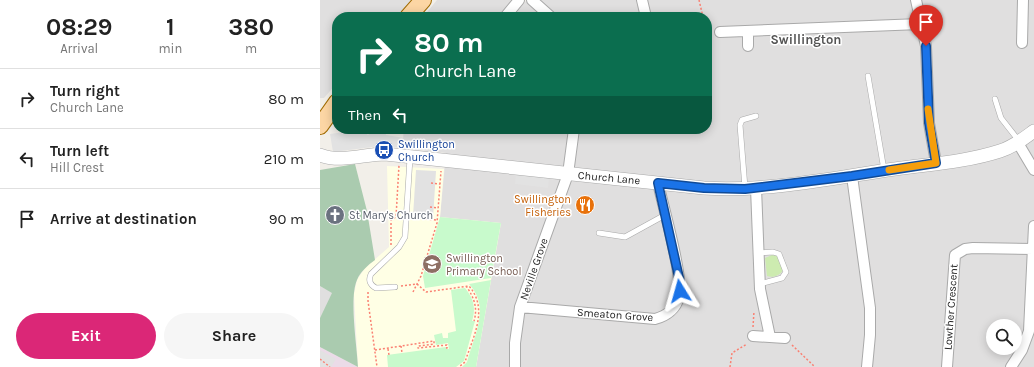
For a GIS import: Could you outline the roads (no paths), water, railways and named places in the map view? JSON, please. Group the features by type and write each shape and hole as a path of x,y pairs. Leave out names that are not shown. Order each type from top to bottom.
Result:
{"main road":[{"path":"412,12 423,0"},
{"path":"320,126 332,109"}],"street":[{"path":"509,12 519,0"},
{"path":"532,0 545,12"},
{"path":"642,0 645,12"},
{"path":"1022,0 1022,42"},
{"path":"919,1 920,24 928,60 929,123 936,163"},
{"path":"720,32 920,24"},
{"path":"748,31 748,46"},
{"name":"Church Lane","path":"320,156 338,159 374,154 405,156 704,188 750,189 852,176 980,156 1001,151 1019,142 1034,131"},
{"name":"Neville Grove","path":"515,367 515,343 520,307 568,174 573,134"},
{"path":"1019,142 1034,170"},
{"path":"852,176 870,308 870,335 867,367"},
{"name":"Smeaton Grove","path":"520,307 655,319 663,316 675,305 680,291 680,282 658,183"},
{"path":"750,189 759,253 760,284 770,337"},
{"path":"1011,367 1022,350 1029,331 1034,226"},
{"name":"Lowther Crescent","path":"948,367 955,256 965,249 973,248 1033,250"},
{"path":"753,336 785,338"}],"lane":[{"path":"868,76 884,171"},
{"path":"995,99 1001,118 1019,142"},
{"path":"750,189 740,125 742,120 756,116"},
{"path":"395,287 379,289 371,285 370,280 371,274 392,254 405,238 405,156"},
{"path":"599,233 625,238 665,214"},
{"path":"759,253 776,252 781,256 786,272 782,278 760,284"}],"place":[{"name":"Swillington Church","path":"384,150"},
{"name":"Swillington Fisheries","path":"585,205"},
{"name":"St Mary's Church","path":"335,215"},
{"name":"Swillington Primary School","path":"432,264"}],"district":[{"name":"Swillington","path":"806,39"}]}
